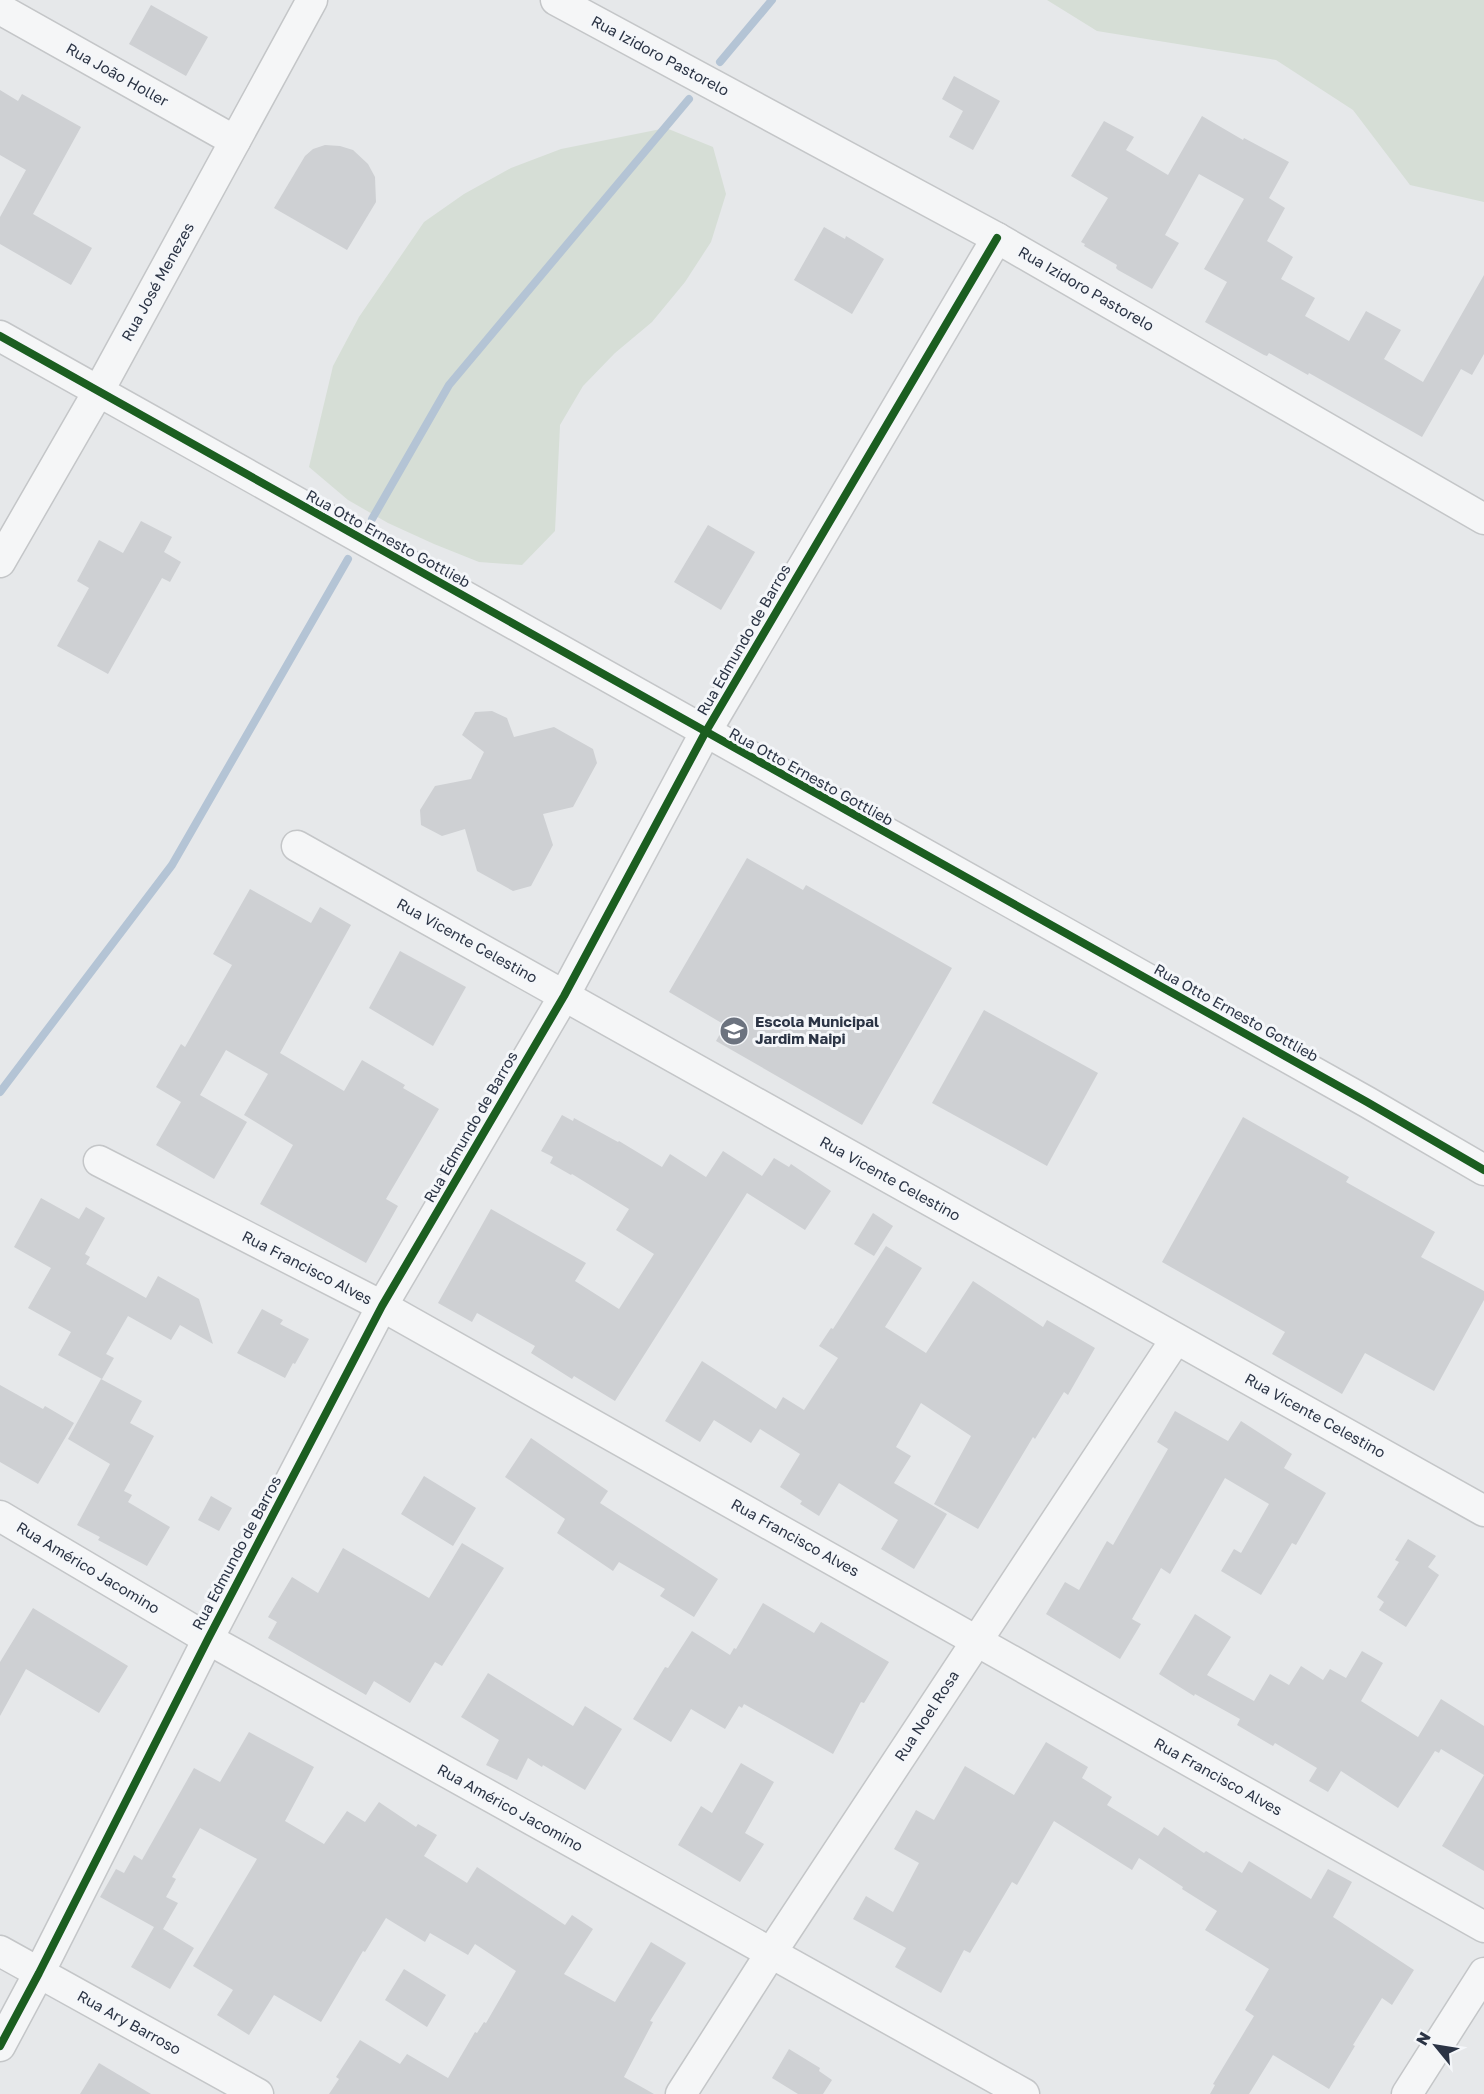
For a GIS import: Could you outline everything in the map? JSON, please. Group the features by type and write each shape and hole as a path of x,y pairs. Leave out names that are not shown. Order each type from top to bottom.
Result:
{"street":[{"name":"Rua José Menezes","path":"0,562 98,392 312,0"},
{"name":"Rua Izidoro Pastorelo","path":"556,0 997,238 1484,519"},
{"name":"Rua João Holler","path":"0,9 235,141"},
{"name":"Rua Edmundo de Barros","path":"0,2046 39,1974 208,1638 382,1306 564,996 705,733 997,238"},
{"name":"Rua Otto Ernesto Gottlieb","path":"0,336 705,733 1357,1096 1484,1170"},
{"name":"Rua Vicente Celestino","path":"297,846 1484,1511"},
{"name":"Rua Francisco Alves","path":"99,1161 382,1306 1484,1927"},
{"name":"Rua Noel Rosa","path":"681,2094 771,1953 1176,1339"},
{"name":"Rua Américo Jacomino","path":"0,1516 208,1638 1024,2094"},
{"name":"Rua Ary Barroso","path":"0,1951 258,2094"},
{"path":"1407,2094 1484,1973"}],"shaded area":[{"path":"1047,0 1484,0 1484,202 1410,185 1353,110 1276,60 1097,31"},
{"path":"666,128 713,147 726,194 711,242 685,282 652,322 615,353 583,386 560,425 555,531 522,565 479,562 388,523 348,500 309,467 333,366 359,317 424,222 464,194 511,168 561,149"}],"building":[{"path":"151,5 208,37 186,76 129,44"},
{"path":"954,76 1000,101 973,150 949,137 963,111 942,99"},
{"path":"0,90 18,101 22,94 81,127 33,214 92,248 71,285 0,244 0,217 26,170 0,155"},
{"path":"1202,116 1243,140 1244,138 1289,162 1269,198 1285,208 1267,241 1293,257 1281,279 1315,298 1305,316 1349,341 1366,311 1401,330 1384,359 1423,382 1484,275 1484,354 1472,375 1461,369 1422,437 1309,373 1308,375 1269,353 1267,356 1264,355 1205,322 1227,282 1204,269 1244,199 1199,174 1165,235 1179,243 1152,289 1118,270 1117,265 1081,242 1108,198 1071,176 1104,121 1134,137 1126,150 1168,175"},
{"path":"325,145 353,150 368,164 375,177 376,202 347,250 274,208 305,156 313,149"},
{"path":"824,227 845,239 846,236 884,259 852,314 794,280"},
{"path":"141,521 172,537 164,552 181,562 170,582 162,578 108,674 57,646 89,588 77,581 99,540 123,553"},
{"path":"708,525 755,552 721,610 674,582"},
{"path":"492,711 507,718 514,737 554,727 593,749 597,763 573,807 543,814 553,845 531,886 513,891 477,871 465,829 442,836 421,825 420,810 435,786 471,779 484,752 462,735 475,712"},
{"path":"747,858 803,890 806,885 952,968 862,1125 716,1041 725,1025 669,992"},
{"path":"250,889 311,923 320,907 351,925 280,1053 344,1091 362,1060 405,1085 403,1088 439,1109 386,1199 398,1206 366,1263 260,1204 293,1145 244,1115 268,1074 226,1050 200,1095 247,1122 214,1179 156,1145 181,1102 156,1087 181,1044 185,1047 232,965 213,954"},
{"path":"400,951 466,987 433,1046 369,1008"},
{"path":"984,1010 1098,1073 1047,1166 932,1103"},
{"path":"562,1115 573,1121 574,1118 619,1141 662,1167 670,1154 706,1177 723,1151 762,1176 774,1158 789,1167 791,1164 831,1191 805,1230 747,1193 615,1401 574,1376 572,1379 531,1353 535,1346 477,1313 472,1322 438,1303 491,1209 586,1263 575,1281 619,1309 654,1254 616,1230 629,1209 550,1163 553,1157 541,1151"},
{"path":"1243,1117 1349,1177 1346,1182 1435,1232 1421,1257 1484,1291 1484,1300 1434,1391 1365,1353 1342,1394 1272,1354 1285,1332 1162,1262"},
{"path":"41,1198 79,1219 86,1207 105,1218 85,1254 90,1257 86,1264 146,1298 158,1276 199,1299 213,1344 180,1325 171,1340 128,1316 106,1354 114,1358 102,1379 58,1355 71,1332 28,1308 51,1268 14,1247"},
{"path":"873,1213 893,1226 874,1256 854,1244"},
{"path":"886,1246 922,1268 885,1327 926,1353 973,1281 1043,1327 1047,1320 1095,1348 1068,1395 1064,1392 1035,1439 1033,1437 978,1529 934,1504 971,1436 921,1403 896,1447 911,1456 894,1483 947,1514 914,1569 881,1549 898,1520 839,1483 819,1516 800,1504 802,1501 780,1487 800,1454 760,1429 751,1443 714,1420 700,1442 665,1421 702,1361 776,1409 783,1397 804,1410 838,1358 819,1346 831,1328 833,1329"},
{"path":"262,1309 283,1320 280,1324 309,1339 285,1378 237,1353"},
{"path":"101,1379 142,1401 130,1423 154,1436 124,1491 132,1495 128,1502 170,1527 147,1566 98,1540 100,1537 77,1525 110,1464 68,1439"},
{"path":"0,1385 43,1409 45,1406 74,1423 38,1484 0,1462"},
{"path":"1175,1411 1228,1441 1241,1421 1292,1454 1284,1468 1326,1493 1296,1545 1292,1543 1261,1595 1221,1571 1234,1549 1241,1553 1269,1504 1225,1478 1170,1574 1161,1568 1132,1619 1141,1624 1120,1659 1046,1614 1065,1582 1079,1590 1107,1541 1113,1545 1168,1449 1157,1442"},
{"path":"531,1438 608,1491 600,1503 718,1579 694,1617 660,1596 665,1589 619,1562 613,1571 557,1533 565,1519 505,1477"},
{"path":"424,1476 476,1508 453,1546 401,1514"},
{"path":"211,1496 232,1508 219,1531 198,1520"},
{"path":"1408,1539 1436,1556 1428,1567 1439,1575 1406,1627 1379,1610 1384,1602 1377,1597 1399,1562 1395,1560"},
{"path":"462,1543 504,1568 442,1666 435,1662 410,1703 374,1681 366,1695 268,1638 277,1622 268,1617 292,1577 318,1593 343,1548 429,1598"},
{"path":"763,1603 814,1633 821,1622 889,1662 864,1703 861,1702 833,1754 744,1704 742,1708 739,1706 725,1729 691,1709 671,1742 633,1719 665,1667 668,1668 692,1631 730,1655 734,1648 736,1649"},
{"path":"33,1608 128,1666 99,1713 26,1669 0,1716 0,1662"},
{"path":"1195,1614 1231,1637 1207,1675 1254,1701 1270,1674 1289,1685 1301,1666 1323,1680 1330,1669 1346,1678 1362,1651 1383,1663 1361,1701 1418,1737 1441,1699 1484,1726 1484,1775 1441,1749 1439,1753 1435,1751 1398,1808 1341,1771 1328,1792 1309,1781 1317,1768 1275,1743 1273,1746 1237,1725 1240,1719 1195,1694 1194,1696 1159,1674"},
{"path":"488,1673 573,1726 585,1706 622,1729 585,1790 528,1758 517,1780 486,1765 499,1740 461,1717"},
{"path":"249,1732 314,1767 285,1821 324,1844 347,1811 365,1822 379,1802 416,1827 418,1824 437,1835 424,1856 467,1883 477,1867 565,1925 572,1915 593,1929 564,1974 615,2002 651,1942 686,1963 650,2021 653,2022 624,2077 654,2094 329,2094 339,2079 336,2077 360,2040 400,2064 407,2054 448,2078 475,2032 477,2033 484,2022 486,2023 516,1971 475,1944 468,1955 430,1933 425,1942 386,1918 365,1952 363,1951 321,2022 274,1995 249,2035 217,2015 233,1990 193,1966 257,1859 200,1828 172,1877 176,1879 166,1897 178,1903 163,1929 194,1948 170,1989 131,1967 154,1927 100,1897 116,1869 124,1873 134,1855 142,1860 194,1768 220,1782"},
{"path":"1046,1742 1088,1767 1082,1778 1112,1797 1107,1805 1158,1836 1164,1827 1204,1853 1206,1851 1242,1873 1249,1861 1311,1899 1328,1869 1352,1882 1333,1917 1414,1970 1392,2005 1382,1998 1329,2089 1273,2055 1249,2094 1210,2094 1215,2085 1213,2084 1254,2016 1245,2010 1269,1969 1205,1930 1217,1911 1182,1889 1183,1887 1139,1858 1132,1870 1054,1821 1017,1885 1012,1882 970,1953 964,1950 941,1993 895,1967 906,1948 853,1919 866,1896 893,1912 919,1863 894,1849 916,1810 934,1820 965,1766 1014,1795"},
{"path":"741,1763 774,1782 745,1833 764,1844 740,1882 678,1845 701,1806 712,1813"},
{"path":"1484,1775 1484,1871 1442,1846"},
{"path":"404,1969 446,1995 427,2027 385,2000"},
{"path":"789,2049 820,2068 819,2071 832,2080 823,2094 798,2094 772,2078"},
{"path":"99,2063 151,2094 80,2094"}],"waterway":[{"path":"720,62 772,0"},
{"path":"372,519 449,385 689,99"},
{"path":"0,1092 172,865 348,559"}],"cycle path":[{"path":"0,2046 208,1639 382,1306 564,996 705,733 997,238"},
{"path":"0,336 1367,1102 1484,1170"}],"place":[{"name":"Escola Municipal Jardim Naipi","path":"734,1031"}]}
